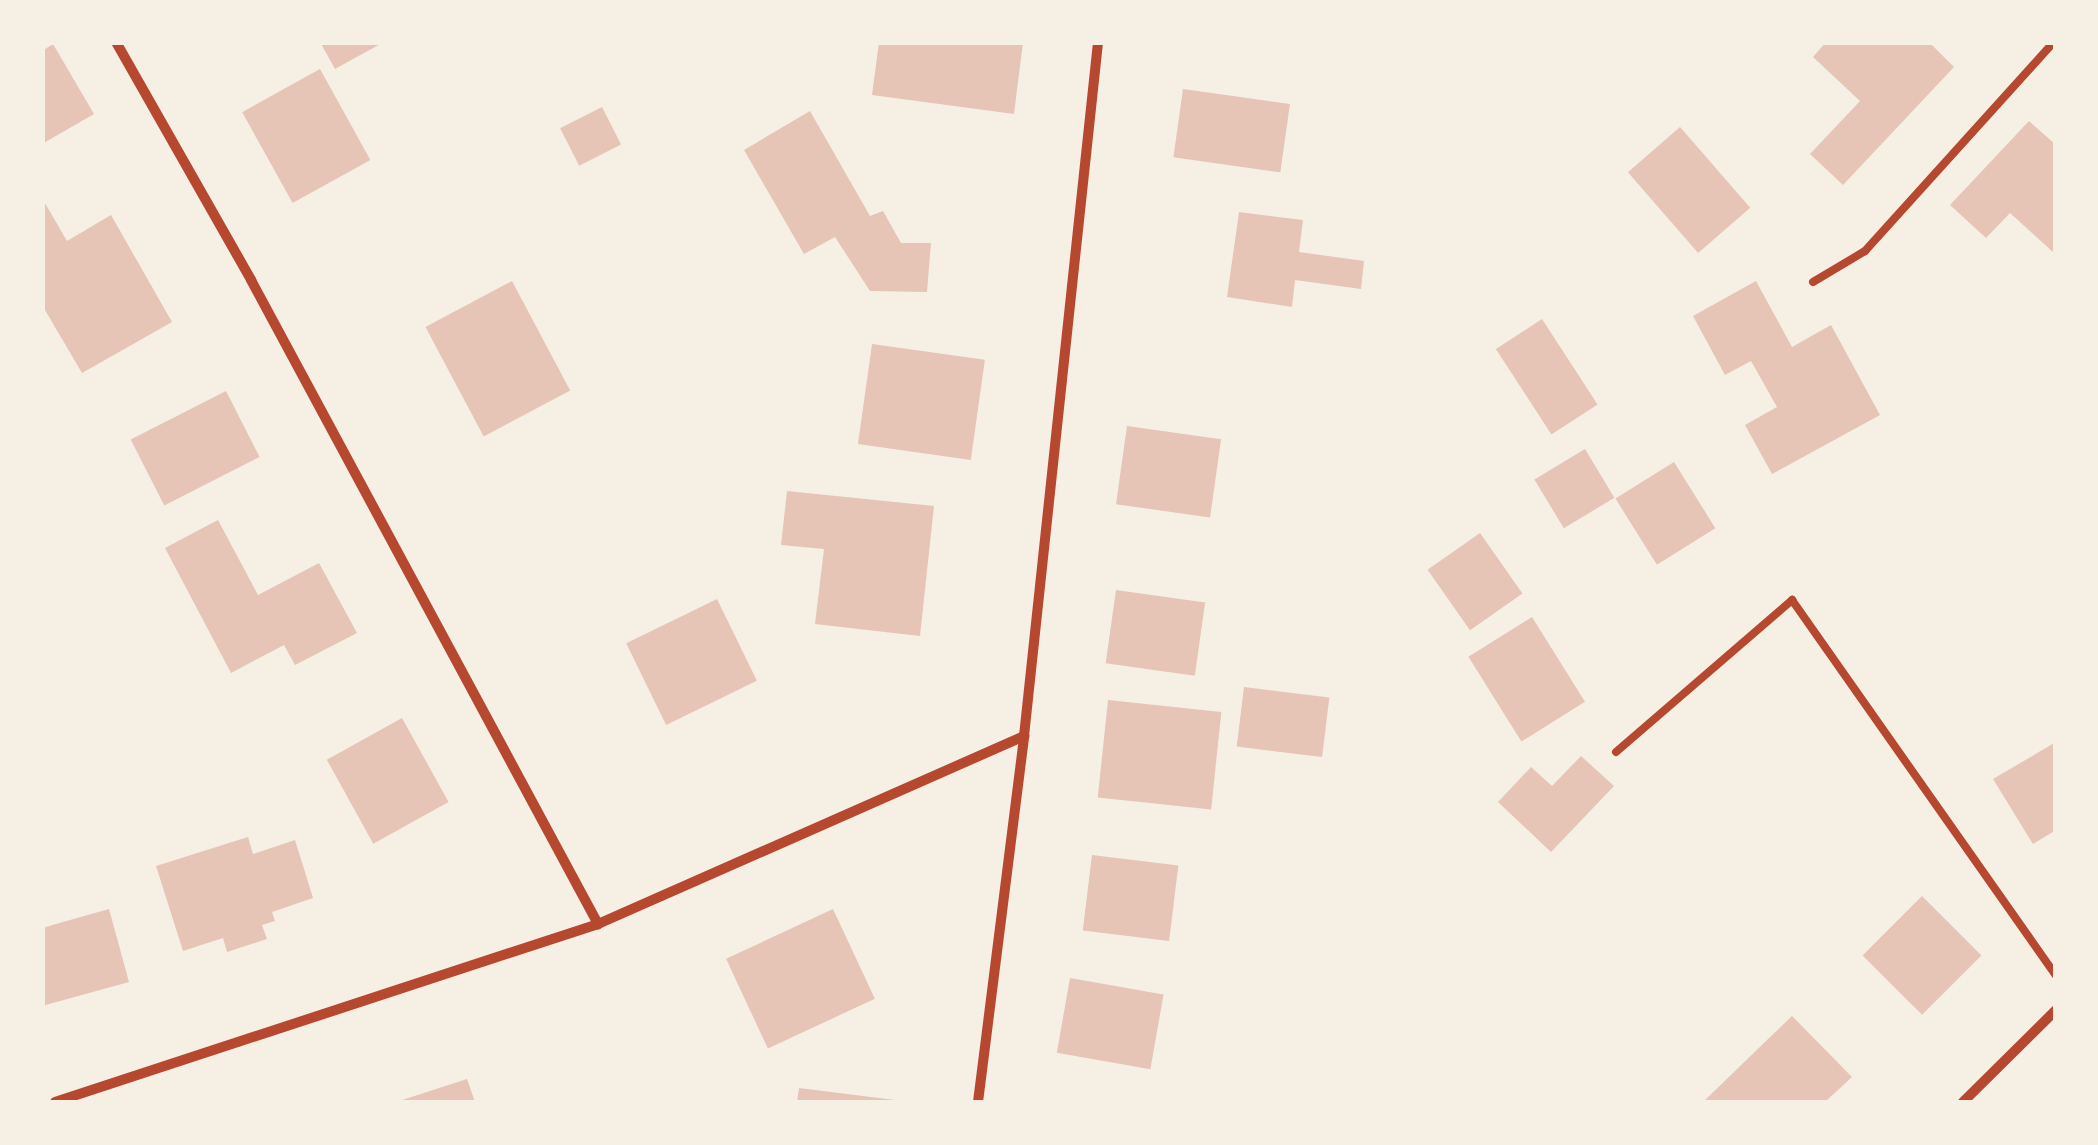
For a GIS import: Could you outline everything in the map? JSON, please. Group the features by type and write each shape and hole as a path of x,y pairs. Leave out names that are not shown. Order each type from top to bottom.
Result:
{"street":[{"path":"116,42 251,280 598,924"},
{"path":"978,1102 1024,736 1098,42"},
{"path":"55,1102 598,924 1024,736"},
{"path":"1963,1102 2056,1010"}],"lane":[{"path":"1813,282 1865,251 2054,42"},
{"path":"1616,752 1792,600 2056,976"}],"building":[{"path":"320,42 384,42 335,69"},
{"path":"879,42 1023,42 1014,114 872,95"},
{"path":"1826,42 1929,42 1954,67 1843,185 1810,154 1860,101 1813,57"},
{"path":"53,44 94,114 42,144 42,51"},
{"path":"320,69 370,160 293,203 242,112"},
{"path":"1183,89 1290,104 1280,172 1173,157"},
{"path":"602,107 621,144 579,166 560,128"},
{"path":"810,111 870,216 883,211 901,243 931,243 927,292 870,291 835,237 804,254 744,150"},
{"path":"2029,121 2056,145 2053,252 2010,213 1986,238 1950,205"},
{"path":"1680,127 1750,208 1698,253 1628,172"},
{"path":"42,198 67,241 111,215 172,322 82,373 42,305"},
{"path":"1239,212 1303,220 1299,252 1364,261 1361,289 1295,280 1292,307 1227,297"},
{"path":"512,281 570,390 484,436 425,327"},
{"path":"1756,281 1792,347 1831,325 1880,415 1772,474 1745,425 1777,407 1751,361 1725,375 1693,316"},
{"path":"1542,319 1598,405 1551,434 1496,349"},
{"path":"872,344 985,360 971,460 858,444"},
{"path":"226,391 260,457 164,506 131,440"},
{"path":"1127,426 1221,439 1210,517 1116,504"},
{"path":"1585,449 1614,498 1564,528 1534,479"},
{"path":"1674,462 1715,528 1657,565 1615,499"},
{"path":"787,491 934,506 920,636 815,624 824,549 781,545"},
{"path":"218,520 258,595 319,563 357,633 295,665 284,645 231,673 165,548"},
{"path":"1480,533 1522,594 1470,630 1428,570"},
{"path":"1116,590 1205,603 1195,676 1106,663"},
{"path":"717,599 757,681 666,725 626,643"},
{"path":"1532,617 1585,702 1521,742 1468,657"},
{"path":"1244,687 1329,697 1322,757 1237,747"},
{"path":"1108,700 1221,712 1211,809 1098,797"},
{"path":"402,718 449,802 373,844 327,760"},
{"path":"2056,742 2056,830 2033,844 1993,779"},
{"path":"1581,756 1614,786 1551,852 1498,802 1531,767 1552,786"},
{"path":"248,837 253,854 295,840 313,898 272,912 275,921 262,925 267,939 227,952 223,938 183,951 156,866"},
{"path":"1092,855 1178,866 1169,941 1083,930"},
{"path":"1922,896 1981,955 1922,1015 1863,955"},
{"path":"109,909 129,982 42,1006 42,928"},
{"path":"833,909 875,999 768,1049 726,959"},
{"path":"1070,978 1164,994 1150,1069 1057,1053"},
{"path":"1792,1016 1852,1077 1825,1102 1703,1102"},
{"path":"467,1079 475,1102 396,1102"},
{"path":"799,1088 895,1100 895,1102 797,1102"}]}
